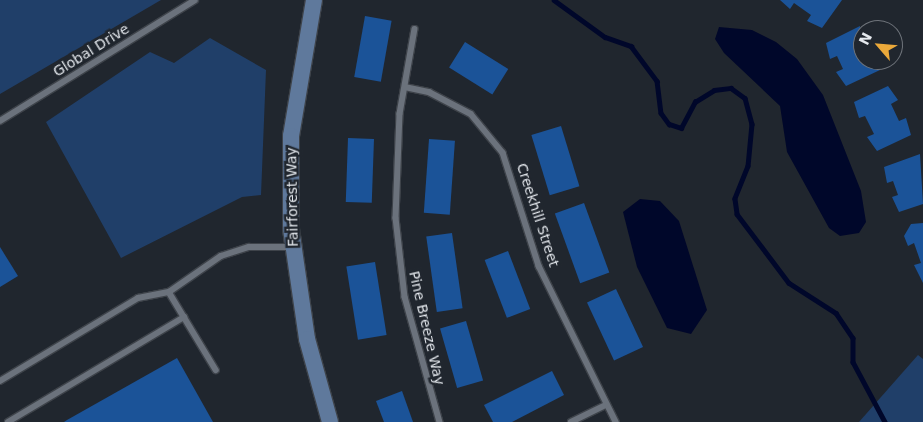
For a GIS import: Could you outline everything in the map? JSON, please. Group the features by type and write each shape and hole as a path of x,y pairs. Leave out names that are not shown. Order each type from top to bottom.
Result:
{"main road":[{"name":"Fairforest Way","path":"314,0 291,136 293,247 307,339 330,422"}],"lane":[{"name":"Global Drive","path":"0,121 195,0"},
{"name":"Pine Breeze Way","path":"415,28 396,160 397,233 419,358 440,422"},
{"name":"Creekhill Street","path":"405,88 429,92 471,114 503,153 540,266 606,405 616,422"},
{"path":"0,381 138,298 169,292 221,256 249,247 293,247"},
{"path":"169,292 216,370"},
{"path":"8,422 184,317"},
{"path":"571,422 606,405"}],"shaded area":[{"path":"0,0 161,0 0,94"},
{"path":"719,27 752,30 776,42 797,59 823,95 861,191 866,222 859,233 840,236 829,228 787,152 780,106 724,53 715,39"},
{"path":"210,38 266,70 261,195 242,197 121,258 46,122 150,52 174,63"},
{"path":"640,199 660,201 679,221 707,310 691,334 667,328 637,267 623,212"},
{"path":"918,355 923,359 923,422 859,422"}],"building":[{"path":"780,0 842,0 822,28 807,21 811,15 794,3 790,9"},
{"path":"365,16 392,21 381,82 354,77"},
{"path":"853,30 853,70 880,70 846,86 836,72 843,69 837,56 830,59 826,43"},
{"path":"465,42 508,69 492,94 449,67"},
{"path":"888,86 898,100 891,104 899,121 906,118 911,135 877,151 867,137 874,134 865,116 859,118 854,102"},
{"path":"561,126 579,186 550,195 531,135"},
{"path":"348,138 374,139 372,203 346,202"},
{"path":"429,139 455,141 450,215 424,213"},
{"path":"920,154 923,204 899,212 892,197 898,195 893,181 887,183 884,167"},
{"path":"584,203 609,273 580,283 555,214"},
{"path":"923,223 923,283 914,265 921,263 914,243 908,246 904,236 911,224"},
{"path":"452,233 463,308 437,312 426,237"},
{"path":"0,247 18,276 0,287"},
{"path":"508,251 530,309 507,318 485,260"},
{"path":"375,262 387,335 358,340 346,267"},
{"path":"616,289 643,347 614,361 587,303"},
{"path":"466,321 483,381 457,388 440,328"},
{"path":"177,358 213,422 64,422 67,420"},
{"path":"552,371 564,395 512,422 493,422 484,405"},
{"path":"402,391 413,422 384,422 376,401"}],"waterway":[{"path":"554,0 605,37 631,46 657,81 661,113 669,124 681,128 695,102 714,90 731,88 745,98 752,124 748,166 735,199 737,214 789,283 836,313 853,338 853,362 885,422"}]}
